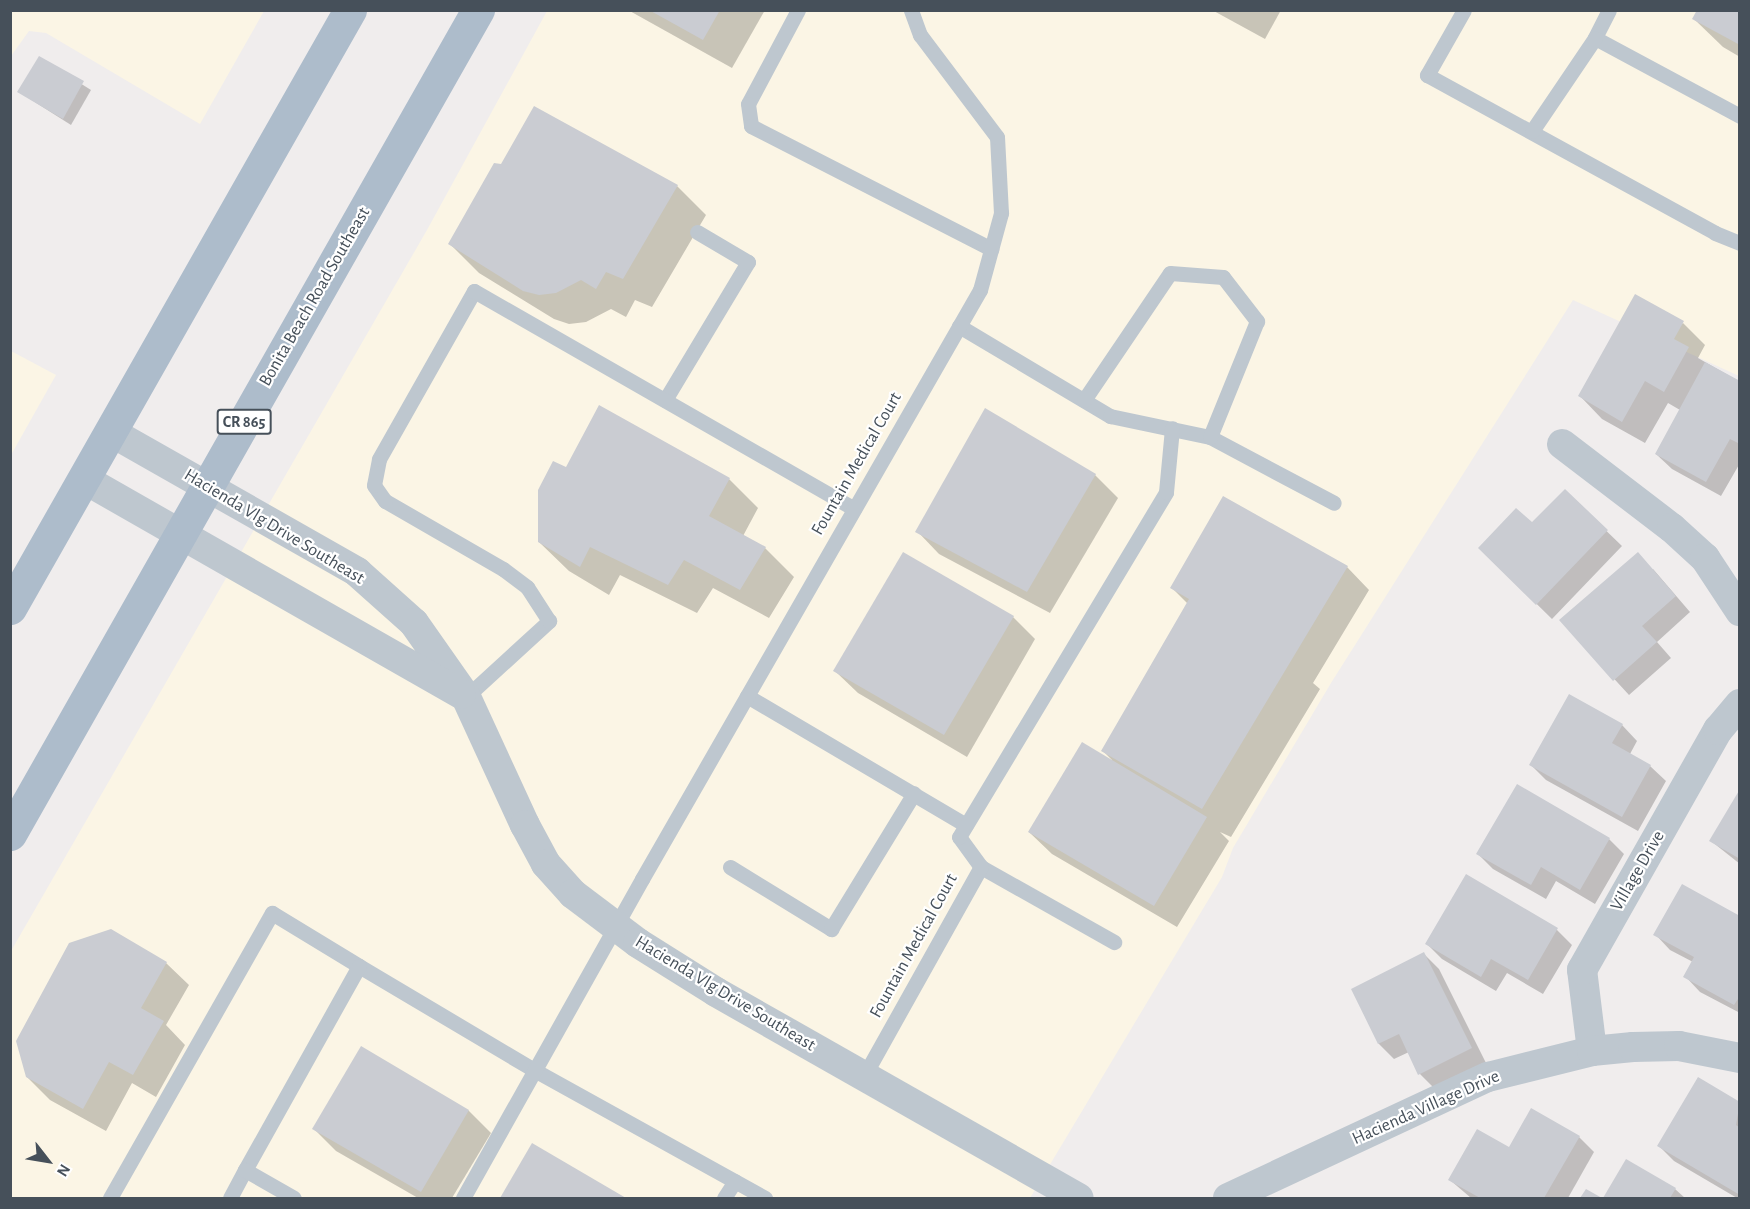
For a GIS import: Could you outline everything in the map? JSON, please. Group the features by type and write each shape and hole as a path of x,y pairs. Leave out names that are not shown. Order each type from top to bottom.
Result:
{"main road":[{"path":"10,608 350,10"},
{"name":"Bonita Beach Road Southeast","path":"10,834 478,10"}],"street":[{"name":"Hacienda Vlg Drive Southeast","path":"111,432 357,572 414,623 466,697 546,864 573,894 617,928 716,992 1078,1198"},
{"path":"1562,444 1705,558 1740,611"},
{"path":"84,478 182,532 466,697"},
{"name":"Village Drive","path":"1592,1051 1582,970 1719,730 1740,704"},
{"name":"Hacienda Village Drive","path":"1228,1198 1488,1077 1592,1051 1679,1046 1740,1058"}],"lane":[{"path":"798,10 748,104 751,126 991,249"},
{"name":"Fountain Medical Court","path":"463,1198 980,290 1001,213 997,137 920,35 911,10"},
{"path":"1464,10 1427,75 1714,233 1740,243"},
{"path":"1532,131 1595,38 1610,10"},
{"path":"1595,38 1740,116"},
{"path":"664,400 747,262 697,232"},
{"path":"1084,400 1170,273 1223,277 1257,321 1210,436"},
{"path":"466,697 549,621 527,587 503,569 385,501 374,485 379,459 474,291 854,509"},
{"path":"959,326 1110,416 1210,436 1334,503"},
{"path":"747,696 966,825 1166,492 1172,428"},
{"path":"730,867 831,929 914,794"},
{"name":"Fountain Medical Court","path":"864,1076 981,867 959,837 966,825"},
{"path":"981,867 1114,942"},
{"path":"110,1198 272,913 536,1071 765,1198"},
{"path":"230,1198 359,966"},
{"path":"245,1170 294,1198"},
{"path":"724,1198 735,1181"}],"shaded area":[{"path":"11,10 264,11 200,124 46,33 29,31 11,56"},
{"path":"547,11 1739,11 1739,376 1573,300 1331,683 1233,848 1222,877 1030,1198 11,1198 11,951 427,230"},
{"path":"11,351 56,375 11,455"}],"building":[{"path":"649,10 720,10 703,40"},
{"path":"1697,10 1740,10 1740,45 1692,19"},
{"path":"39,56 84,81 63,119 17,92"},
{"path":"534,106 678,185 623,279 606,272 596,289 581,280 556,293 539,295 523,291 448,244 494,163 501,164"},
{"path":"1635,294 1684,321 1674,339 1689,347 1664,392 1645,381 1622,422 1578,396"},
{"path":"1705,362 1740,381 1740,444 1730,439 1706,482 1655,454"},
{"path":"599,405 730,478 709,516 766,547 740,590 684,560 668,585 590,547 580,567 538,542 538,490 553,461 566,467"},
{"path":"985,408 1096,474 1027,592 915,532"},
{"path":"1565,489 1608,530 1536,605 1478,548 1516,508 1532,522"},
{"path":"1223,496 1348,566 1202,809 1101,751 1189,599 1170,588"},
{"path":"903,552 1014,616 944,735 833,671"},
{"path":"1638,552 1676,596 1642,626 1657,642 1613,681 1559,620"},
{"path":"1569,694 1623,724 1612,743 1651,765 1622,817 1529,765"},
{"path":"1082,742 1207,817 1154,906 1028,832"},
{"path":"1517,784 1610,838 1580,890 1541,867 1531,885 1476,854"},
{"path":"1740,789 1740,859 1709,841"},
{"path":"1466,874 1558,928 1528,980 1491,959 1481,977 1425,944"},
{"path":"1682,884 1740,916 1740,996 1734,1005 1683,977 1694,957 1653,935"},
{"path":"111,929 167,962 141,1008 164,1021 133,1075 109,1062 83,1109 26,1077 16,1041 69,943"},
{"path":"1424,952 1472,1048 1418,1075 1399,1034 1378,1044 1351,989"},
{"path":"361,1046 469,1110 421,1192 312,1129"},
{"path":"1698,1077 1740,1102 1736,1125 1740,1128 1740,1195 1657,1146"},
{"path":"1531,1108 1580,1136 1544,1198 1480,1198 1448,1180 1477,1129 1509,1147"},
{"path":"532,1143 626,1198 500,1198"},
{"path":"1626,1159 1676,1188 1670,1198 1603,1198"},
{"path":"1586,1189 1602,1198 1580,1198"}]}
